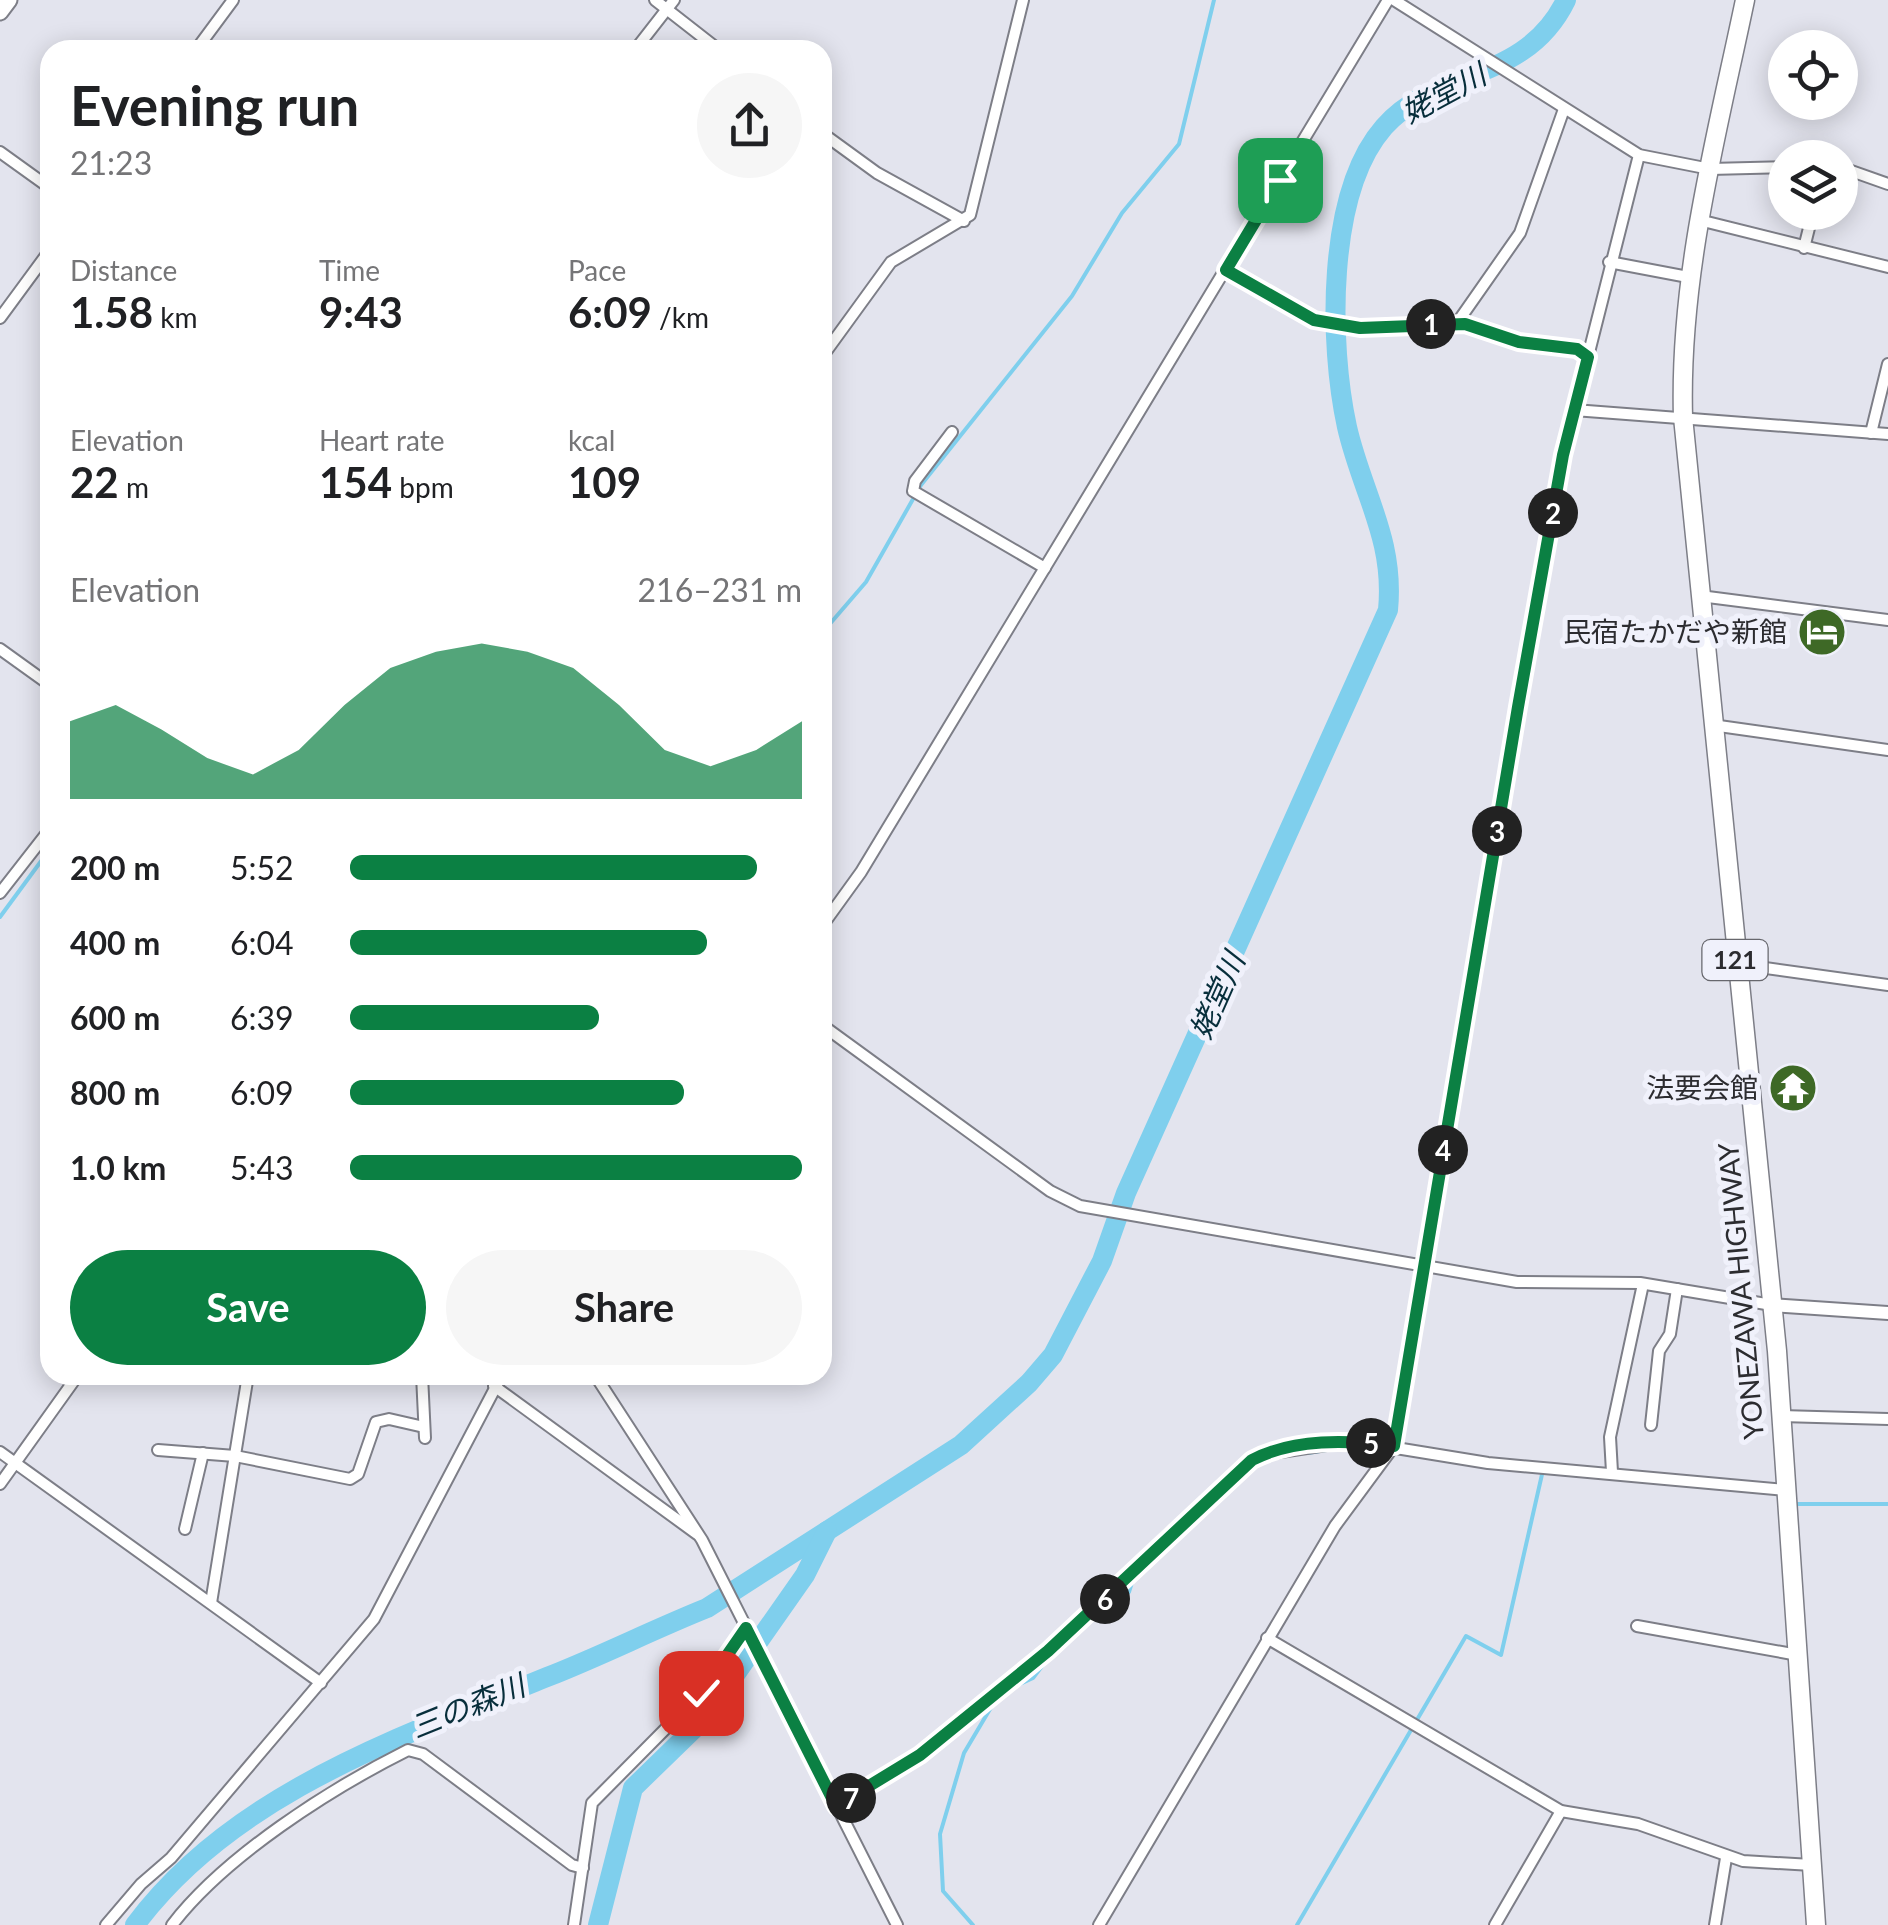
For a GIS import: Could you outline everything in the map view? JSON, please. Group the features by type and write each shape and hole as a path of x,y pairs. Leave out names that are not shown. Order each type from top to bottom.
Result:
{"highway":[{"name":"YONEZAWA HIGHWAY","path":"1745,0 1688,277 1683,419 1782,1416 1816,1925"}],"main road":[{"path":"0,12 9,0"}],"street":[{"path":"203,40 232,0"},
{"path":"656,0 672,5 709,40"},
{"path":"832,343 891,262 964,221 975,201 1023,0"},
{"path":"832,912 861,872 1391,0 1639,155 1710,169 1768,167"},
{"path":"642,40 672,5"},
{"path":"1458,323 1520,233 1564,109"},
{"path":"832,139 877,173 964,221"},
{"path":"0,152 40,181"},
{"path":"1100,1925 1335,1526 1394,1446 1505,782 1574,410 1639,155"},
{"path":"1858,173 1888,184"},
{"path":"1699,220 1888,267"},
{"path":"1804,248 1808,230"},
{"path":"1610,262 1688,277"},
{"path":"0,318 40,264"},
{"path":"1226,270 1314,320 1354,327 1458,323 1519,342 1577,349 1588,357"},
{"path":"1871,432 1888,364"},
{"path":"1574,410 1888,434"},
{"path":"952,432 915,481 914,491 1045,568"},
{"path":"1699,596 1888,620"},
{"path":"0,648 40,678"},
{"path":"1712,726 1888,750"},
{"path":"0,893 40,842"},
{"path":"1736,964 1888,985"},
{"path":"832,1032 1063,1200 1094,1210 1530,1284 1643,1284 1772,1305 1888,1312"},
{"path":"1612,1472 1610,1437 1643,1284"},
{"path":"1650,1425 1660,1351 1670,1334 1676,1288"},
{"path":"0,1484 71,1385"},
{"path":"211,1603 246,1385"},
{"path":"158,1450 235,1456 350,1480 358,1474 376,1422 389,1418 425,1433 423,1385"},
{"path":"601,1385 698,1534 898,1925"},
{"path":"106,1925 140,1884 171,1858 374,1619 494,1386 698,1534"},
{"path":"1782,1416 1888,1419"},
{"path":"836,1806 920,1755 1048,1651 1252,1460 1285,1448 1343,1441 1488,1463 1786,1490"},
{"path":"0,1452 321,1683"},
{"path":"185,1529 203,1453"},
{"path":"1637,1626 1798,1654"},
{"path":"574,1925 592,1803 701,1693 748,1631"},
{"path":"1267,1638 1560,1812 1638,1824 1743,1861 1812,1865"},
{"path":"172,1925 268,1837 346,1784 408,1750 423,1754 572,1864 583,1868"},
{"path":"1495,1925 1560,1812"},
{"path":"1714,1925 1726,1858"}],"waterway":[{"path":"832,621 866,582 921,485 1072,296 1122,213 1179,144 1214,0"},
{"name":"姥堂川","path":"135,1925 175,1879 220,1839 323,1774 435,1722 707,1608 961,1445 1029,1383 1053,1355 1102,1261 1126,1193 1388,610 1387,561 1347,427 1337,355 1337,271 1351,190 1365,155 1384,127 1405,108 1528,47 1549,27 1566,0"},
{"path":"0,917 40,863"},
{"path":"1362,1447 1387,1453"},
{"path":"1308,1453 1338,1448"},
{"path":"1297,1925 1466,1636 1501,1655 1543,1470"},
{"path":"1794,1504 1888,1504"},
{"name":"姥堂川","path":"598,1925 633,1788 704,1719 805,1575 827,1531"},
{"path":"1062,1643 1107,1604 1129,1592 1135,1573"},
{"path":"1007,1690 1033,1678 1052,1653"},
{"path":"973,1925 943,1891 940,1834 964,1753 996,1699"}],"place":[{"name":"民宿たかだや新館","path":"1822,632"},
{"name":"法要会館","path":"1793,1088"}],"route":[{"path":"701,1693 746,1628 836,1806 920,1755 1048,1651 1252,1460 1285,1448 1343,1441 1394,1446 1518,707 1563,455 1588,357 1577,349 1519,342 1465,324 1360,328 1314,320 1288,308 1226,270 1280,180"}],"water label":[{"name":"三の森川","path":"468,1707"}]}
